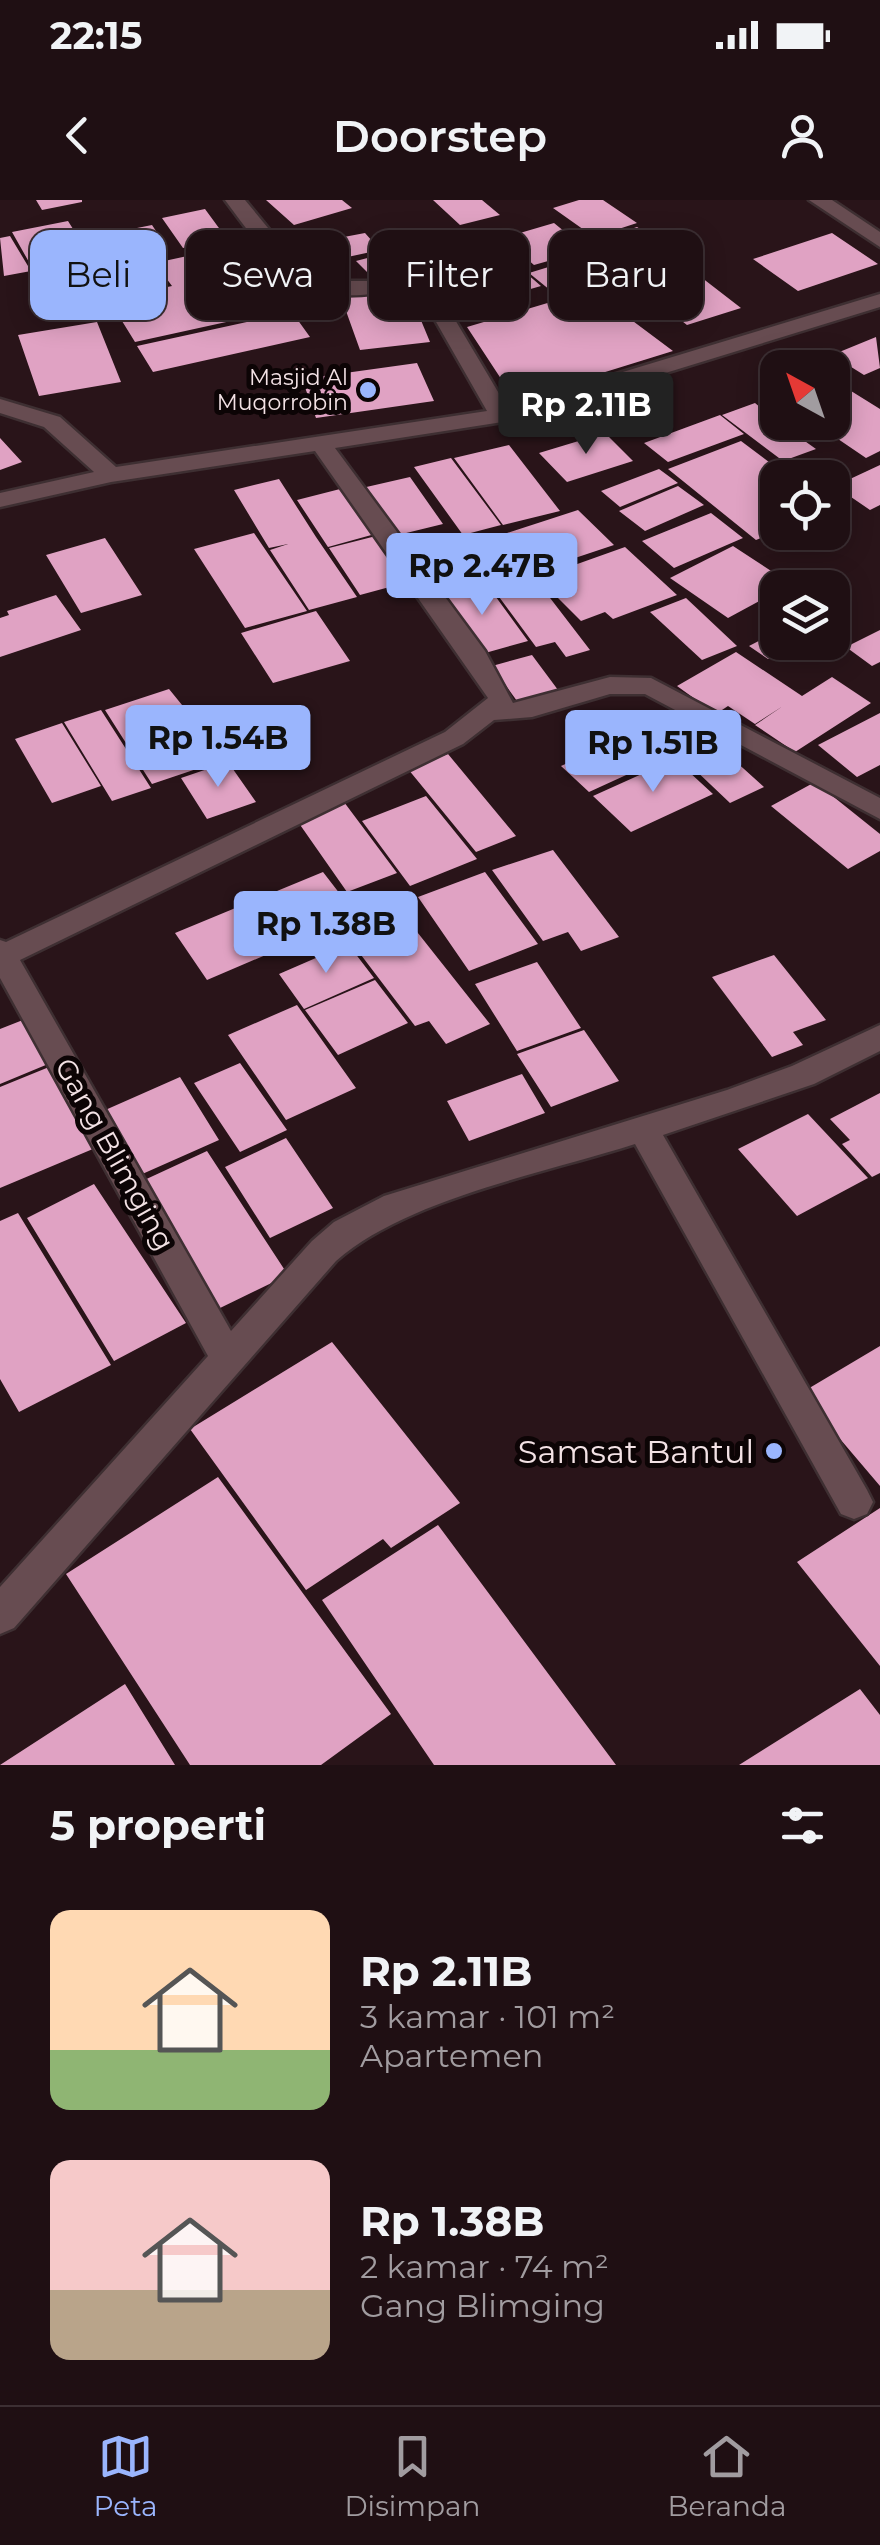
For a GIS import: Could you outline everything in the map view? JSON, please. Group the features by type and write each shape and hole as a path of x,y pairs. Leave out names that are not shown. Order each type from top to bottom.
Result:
{"street":[{"path":"235,200 280,254 317,283 340,289 394,282 417,285 444,318 501,416"},
{"path":"818,200 880,240"},
{"path":"0,500 111,475 501,416 880,300"},
{"path":"0,406 52,422 111,475"},
{"path":"2,953 454,738 502,700 500,690 321,444"},
{"path":"492,711 523,712 608,684 632,682 651,686 880,810"},
{"name":"Gang Blimging","path":"2,953 228,1359"},
{"path":"0,1615 324,1251 357,1225 396,1206 803,1075 880,1037"},
{"path":"644,1129 854,1502"}],"building":[{"path":"36,200 82,200 82,202 42,210"},
{"path":"266,200 342,200 352,208 294,225"},
{"path":"433,200 482,200 500,215 460,225"},
{"path":"579,200 603,200 637,223 616,230 584,230 553,208"},
{"path":"205,209 220,230 186,230 183,248 162,218"},
{"path":"68,221 74,230 30,230 30,264 12,232"},
{"path":"554,223 563,230 549,230 549,261 534,265 529,261 529,230"},
{"path":"152,225 155,230 127,230"},
{"path":"365,233 369,238 369,252 349,257 349,236"},
{"path":"832,233 878,264 798,291 753,259"},
{"path":"10,236 30,271 4,276 0,238"},
{"path":"186,256 186,320 235,320 135,342 122,321 166,320 166,287 172,286 166,278 166,261"},
{"path":"369,258 369,274 356,261"},
{"path":"549,267 549,289 529,273"},
{"path":"529,276 541,286 529,289"},
{"path":"703,279 741,308 703,320"},
{"path":"369,294 369,320 421,320 430,342 360,350 349,319 349,296"},
{"path":"549,303 549,320 632,320 673,351 515,400 467,327 490,320 529,320 529,309"},
{"path":"256,320 298,320 310,337 153,372 137,346"},
{"path":"97,322 121,382 39,396 18,335"},
{"path":"876,337 880,368 864,375 850,366 850,350 844,350"},
{"name":"Masjid Al Muqorrobin","path":"417,363 434,401 316,418 302,379"},
{"path":"850,390 880,409 880,451 866,458 840,440 850,440"},
{"path":"755,403 760,407 760,440 803,440 816,449 782,460 722,415"},
{"path":"720,415 744,434 668,462 644,443"},
{"path":"605,433 633,461 567,482 539,453"},
{"path":"0,438 22,462 0,470"},
{"path":"741,441 766,460 760,460 760,538 756,540 668,469"},
{"path":"509,445 560,511 503,525 454,458"},
{"path":"451,458 501,525 463,535 414,467"},
{"path":"880,465 880,505 870,510 850,496 850,479"},
{"path":"659,469 678,483 620,507 601,491"},
{"path":"410,477 443,524 394,536 362,488"},
{"path":"279,479 357,597 309,610 270,550 288,544 269,548 234,490"},
{"path":"678,486 704,505 645,531 619,511"},
{"path":"344,488 375,534 328,547 297,500"},
{"path":"578,510 614,545 539,570 504,534"},
{"path":"711,513 743,538 674,568 642,541"},
{"path":"254,533 307,611 245,628 194,549"},
{"path":"376,536 408,582 360,595 329,548"},
{"path":"105,538 142,595 81,613 46,555"},
{"path":"456,541 484,580 436,592 409,552"},
{"path":"733,546 770,570 760,570 760,601 728,618 670,578"},
{"path":"625,547 677,595 613,619 605,612 581,621 538,578"},
{"path":"524,564 590,650 566,657 555,642 536,647 483,575"},
{"path":"485,582 528,641 478,655 436,594"},
{"path":"56,595 81,630 0,657 0,618 9,615 7,611"},
{"path":"686,598 737,646 702,660 650,612"},
{"path":"316,611 350,661 273,683 241,633"},
{"path":"880,630 880,662 872,666 850,650 850,645"},
{"path":"760,640 760,654 749,646"},
{"path":"736,652 802,696 832,677 871,703 795,752 755,725 783,706 755,724 728,706 716,714 677,686"},
{"path":"532,655 558,690 517,701 492,666"},
{"path":"169,689 226,759 152,784 105,710"},
{"path":"101,710 151,788 112,801 64,722"},
{"path":"880,713 880,765 857,777 818,745"},
{"path":"683,714 764,787 730,803 651,728"},
{"path":"62,723 101,786 52,803 15,739"},
{"path":"621,739 648,765 589,792 561,766"},
{"path":"448,754 516,836 476,852 408,769"},
{"path":"675,759 713,794 631,832 593,796"},
{"path":"228,762 256,802 207,819 181,778"},
{"path":"815,782 880,834 880,851 848,869 771,806"},
{"path":"426,796 477,859 410,886 362,821"},
{"path":"344,802 397,873 347,892 296,819"},
{"path":"553,850 619,937 581,951 568,932 543,941 492,870"},
{"path":"323,872 357,916 207,980 175,933"},
{"path":"485,872 538,944 469,971 418,897"},
{"path":"410,923 490,1024 446,1044 429,1021 415,1026 355,947"},
{"path":"348,944 374,978 304,1009 279,974"},
{"path":"774,955 826,1020 793,1032 803,1045 772,1057 712,977"},
{"path":"537,962 581,1028 517,1051 475,984"},
{"path":"375,980 408,1023 338,1055 305,1010"},
{"path":"297,1005 356,1088 286,1120 228,1035"},
{"path":"28,1018 53,1062 0,1084 0,1029"},
{"path":"584,1030 619,1081 551,1107 517,1054"},
{"path":"240,1063 287,1130 240,1152 194,1083"},
{"path":"54,1065 100,1146 0,1188 0,1087"},
{"path":"522,1074 545,1113 469,1141 447,1101"},
{"path":"180,1077 219,1140 140,1175 103,1111"},
{"path":"880,1093 880,1173 872,1177 842,1144 850,1140 830,1119"},
{"path":"808,1114 868,1178 797,1216 738,1149"},
{"path":"286,1138 333,1208 270,1238 225,1167"},
{"path":"207,1151 288,1275 218,1309 140,1182"},
{"path":"94,1184 186,1323 114,1361 27,1218"},
{"path":"18,1213 111,1365 19,1412 0,1379 0,1221"},
{"path":"332,1342 460,1503 391,1548 383,1539 306,1590 190,1429"},
{"path":"880,1346 880,1486 801,1393"},
{"path":"218,1477 391,1714 321,1765 190,1765 66,1574"},
{"path":"880,1508 880,1666 797,1562"},
{"path":"438,1525 616,1765 434,1765 322,1600"},
{"path":"125,1684 175,1765 0,1765"},
{"path":"860,1689 880,1715 880,1765 739,1765"}],"place":[{"name":"Masjid Al Muqorrobin","path":"368,390"},
{"name":"Samsat Bantul","path":"774,1451"}]}
